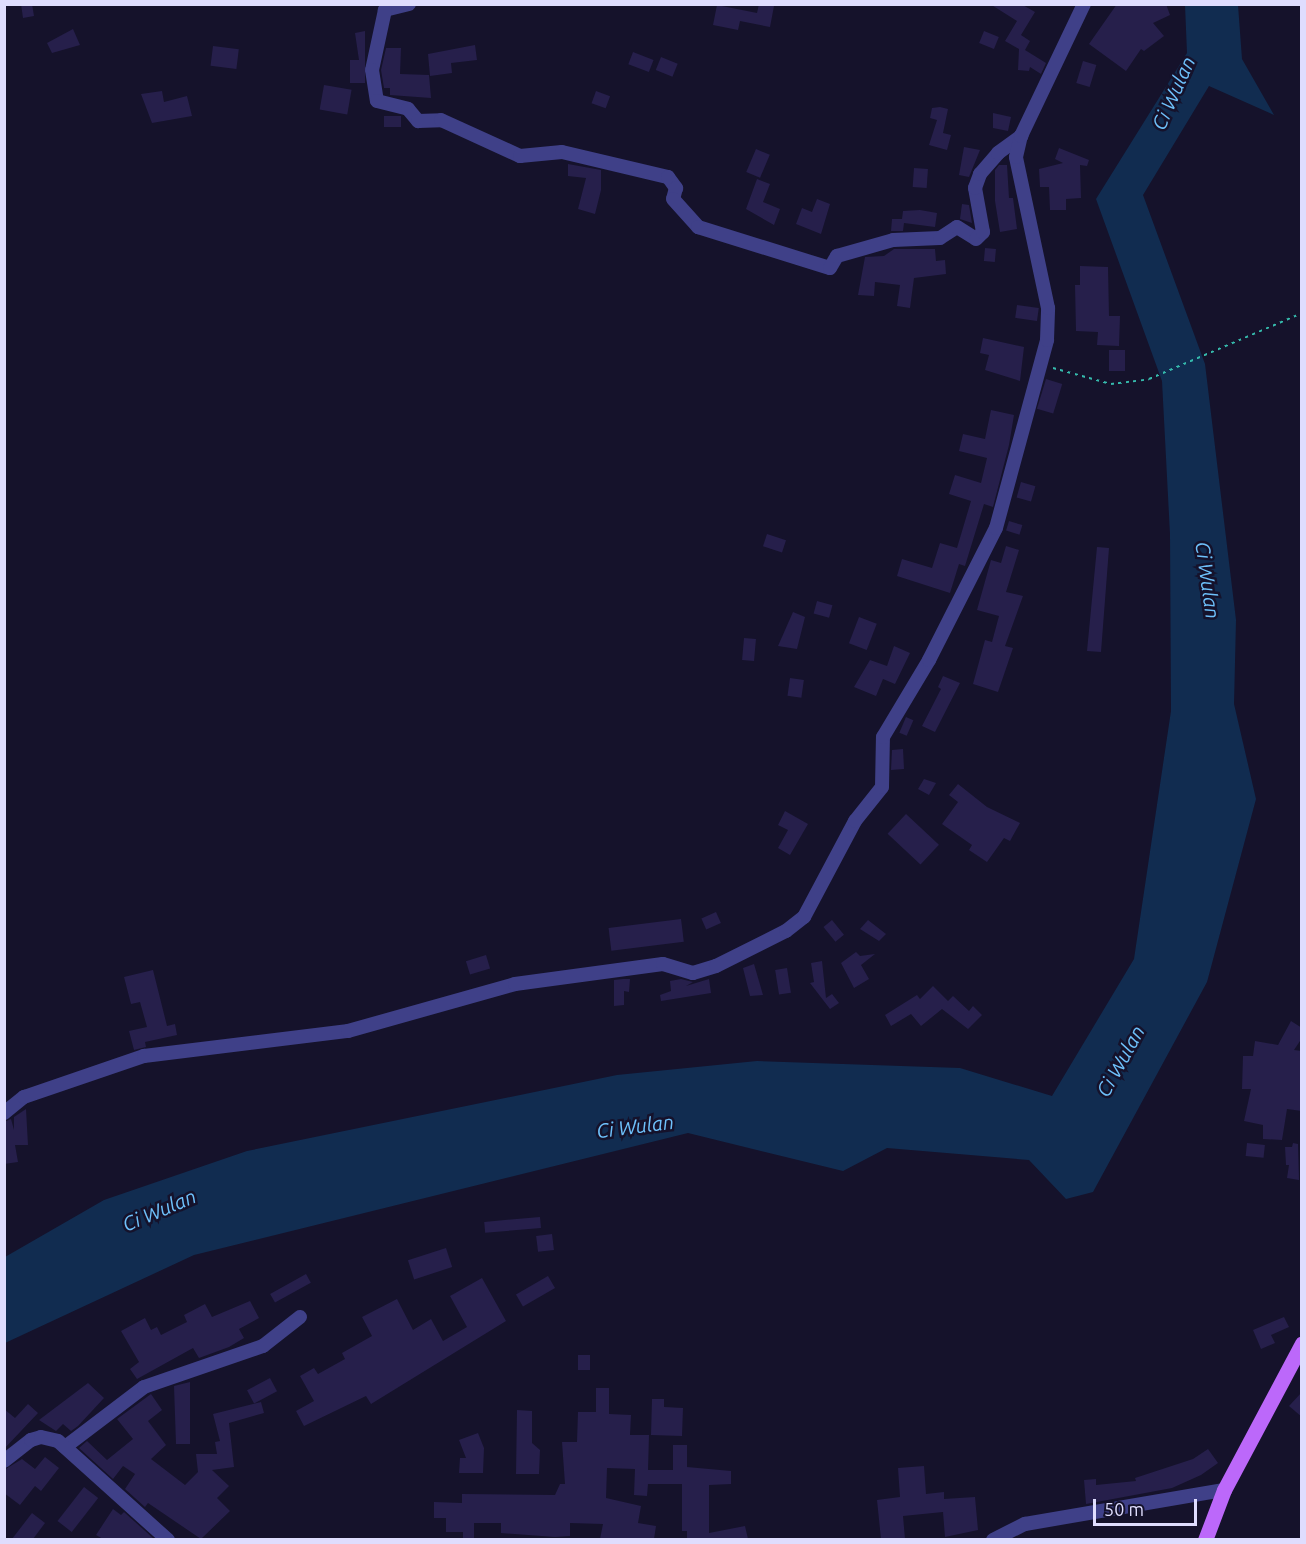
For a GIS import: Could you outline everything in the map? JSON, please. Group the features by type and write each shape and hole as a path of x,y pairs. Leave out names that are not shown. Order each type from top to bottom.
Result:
{"main road":[{"path":"1205,1539 1224,1490 1302,1343"}],"street":[{"path":"409,4 385,10 372,70 377,101 408,109 418,121 441,120 520,156 562,152 668,177 676,188 673,199 701,228 830,268 837,256 893,240 940,237 957,227 976,239 983,232 975,188 980,174 998,153 1021,136"},
{"path":"4,1113 24,1097 144,1056 348,1031 515,984 663,964 693,973 716,966 796,924 804,917 855,821 882,787 884,737 929,660 996,528 1037,363 1047,340 1048,308 1016,157 1021,136 1084,4"},
{"path":"65,1448 144,1387 263,1346 300,1317"},
{"path":"4,1461 23,1444 41,1437 65,1448 168,1539"},
{"path":"993,1539 1025,1524 1224,1490"}],"path":[{"path":"1037,363 1111,384 1149,379 1302,313"}],"water":[{"name":"Ci Wulan","path":"1185,5 1238,5 1242,59 1274,115 1209,86 1143,195 1205,364 1236,620 1234,704 1256,799 1207,982 1093,1192 1066,1199 1029,1160 887,1148 843,1171 688,1133 194,1255 5,1343 5,1257 104,1200 247,1151 617,1075 757,1061 960,1068 1052,1096 1134,959 1171,711 1170,534 1162,381 1096,199 1187,53"}],"building":[{"path":"21,4 32,4 34,16 23,18"},
{"path":"759,4 774,6 770,27 740,21 738,30 713,25 717,5 757,13"},
{"path":"990,4 1021,4 1035,12 1021,35 1030,41 1025,50 1046,63 1041,74 1030,67 1029,71 1018,70 1019,49 1005,41 1017,21"},
{"path":"1117,4 1166,4 1170,15 1153,23 1164,36 1144,51 1141,49 1126,71 1089,44"},
{"path":"73,29 80,45 52,53 47,43"},
{"path":"365,31 365,83 350,83 350,60 359,60 355,33"},
{"path":"984,31 999,37 994,49 979,43"},
{"path":"475,45 477,60 451,63 452,73 430,76 428,54"},
{"path":"213,46 239,49 236,69 211,66"},
{"path":"386,48 401,48 400,74 429,75 431,98 390,95 390,88 384,88 381,70"},
{"path":"633,52 654,60 649,72 628,64"},
{"path":"661,57 678,64 672,77 656,70"},
{"path":"1083,61 1096,65 1090,87 1076,83"},
{"path":"324,85 352,90 347,114 320,110"},
{"path":"162,91 164,102 187,96 192,116 152,123 141,94"},
{"path":"596,91 610,96 606,108 592,103"},
{"path":"932,108 948,109 943,133 951,135 947,150 929,145 937,120 930,118"},
{"path":"993,113 1011,117 1008,131 993,128"},
{"path":"384,116 401,116 401,127 384,127"},
{"path":"964,147 980,150 969,177 959,175"},
{"path":"1059,148 1089,160 1087,166 1080,165 1081,198 1066,199 1066,210 1050,210 1049,187 1040,187 1039,169 1063,163 1055,159"},
{"path":"756,149 770,155 760,178 746,172"},
{"path":"568,164 601,170 601,190 595,214 578,209 586,178 568,176"},
{"path":"999,165 1007,165 1009,198 1013,198 1017,229 1000,232 995,201 995,170"},
{"path":"914,168 928,169 927,188 913,187"},
{"path":"757,179 770,184 763,202 780,209 774,225 746,209"},
{"path":"817,199 830,204 821,234 796,224 802,208 812,212"},
{"path":"962,204 969,205 972,223 960,219"},
{"path":"920,210 937,213 935,227 904,223 903,231 891,231 892,219 902,219 903,211"},
{"path":"985,248 996,249 995,262 984,261"},
{"path":"894,249 935,249 936,261 945,260 946,274 914,278 910,308 897,306 900,285 875,282 874,296 858,295 865,257 884,256"},
{"path":"1080,266 1108,267 1109,316 1120,316 1119,346 1097,345 1098,332 1076,331 1075,285 1080,285"},
{"path":"1017,305 1039,308 1037,321 1015,318"},
{"path":"983,338 1024,347 1020,381 985,370 989,355 980,353"},
{"path":"1109,350 1125,350 1125,371 1109,371"},
{"path":"1046,379 1062,384 1053,414 1037,409"},
{"path":"991,410 1014,415 1009,445 993,507 984,504 965,566 959,564 950,593 897,576 902,559 932,568 940,543 957,548 971,501 949,494 955,475 981,483 987,458 959,451 963,434 985,439"},
{"path":"1021,482 1035,486 1031,502 1017,497"},
{"path":"1009,521 1022,525 1019,535 1006,531"},
{"path":"767,534 786,540 782,553 763,546"},
{"path":"1006,546 1019,550 1006,592 1023,596 1005,646 1013,648 998,692 973,684 985,640 992,642 999,616 977,610 991,560 1001,563"},
{"path":"1097,547 1109,548 1101,652 1087,651"},
{"path":"817,601 832,605 829,618 814,614"},
{"path":"793,612 805,617 797,649 778,646"},
{"path":"859,617 877,624 867,650 849,643"},
{"path":"744,638 756,639 754,661 742,660"},
{"path":"894,646 910,653 895,684 883,679 876,696 854,687 870,660 887,666"},
{"path":"943,676 960,683 935,732 922,726 941,689 938,687"},
{"path":"790,678 804,680 801,698 787,696"},
{"path":"906,717 913,720 907,736 899,733"},
{"path":"903,749 904,769 891,770 892,750"},
{"path":"924,779 936,783 929,795 918,789"},
{"path":"958,784 987,807 1020,823 1010,841 1004,838 987,862 969,850 972,845 942,824 958,802 949,795"},
{"path":"785,811 808,824 790,855 778,848 788,830 778,825"},
{"path":"906,814 939,845 920,864 888,834"},
{"path":"716,912 721,923 706,929 701,919"},
{"path":"681,919 684,942 611,951 609,928"},
{"path":"832,920 844,935 835,942 823,927"},
{"path":"868,920 886,934 879,941 860,929"},
{"path":"856,952 860,956 875,954 861,965 869,979 854,988 841,963"},
{"path":"486,955 490,968 470,975 466,961"},
{"path":"822,961 826,998 832,994 839,1003 830,1009 810,983 814,982 811,963"},
{"path":"754,964 763,995 750,996 743,968"},
{"path":"787,968 791,993 779,995 775,970"},
{"path":"153,970 167,1026 175,1024 177,1035 145,1042 146,1047 134,1050 129,1031 147,1027 140,1002 131,1004 124,977"},
{"path":"630,979 629,992 624,991 624,1005 614,1006 614,980"},
{"path":"681,979 693,982 686,986 709,979 711,993 661,1001 660,995 671,991 670,981"},
{"path":"933,986 948,1001 953,996 969,1011 973,1006 982,1015 968,1029 942,1009 921,1026 911,1014 891,1026 885,1015 917,995 920,999"},
{"path":"1291,1021 1302,1028 1302,1038 1294,1050 1302,1051 1302,1111 1287,1109 1282,1140 1263,1139 1263,1125 1244,1121 1251,1089 1242,1089 1243,1056 1253,1056 1255,1041 1278,1045"},
{"path":"26,1109 28,1145 15,1145 18,1162 4,1164 4,1122 11,1119 14,1130 14,1117"},
{"path":"1247,1143 1265,1145 1264,1158 1246,1156"},
{"path":"1293,1143 1298,1144 1299,1180 1287,1178 1289,1165 1286,1165 1285,1147 1292,1147"},
{"path":"540,1217 541,1228 485,1233 484,1222"},
{"path":"552,1234 554,1250 538,1252 536,1236"},
{"path":"446,1248 452,1267 414,1279 408,1260"},
{"path":"306,1274 311,1283 275,1303 270,1294"},
{"path":"548,1276 555,1288 523,1307 516,1294"},
{"path":"482,1278 506,1321 371,1404 366,1396 304,1426 296,1411 314,1401 300,1376 314,1368 318,1374 345,1359 342,1353 372,1336 362,1317 397,1299 413,1330 431,1319 443,1341 467,1327 450,1296"},
{"path":"250,1301 259,1318 239,1329 244,1338 229,1347 199,1358 193,1348 137,1379 130,1369 139,1362 121,1331 145,1318 151,1330 157,1327 161,1335 187,1322 184,1315 205,1304 212,1317"},
{"path":"1284,1317 1289,1327 1271,1335 1275,1343 1261,1349 1253,1330"},
{"path":"578,1355 590,1355 590,1370 578,1370"},
{"path":"270,1378 277,1391 254,1403 247,1390"},
{"path":"190,1382 190,1444 176,1444 174,1386"},
{"path":"88,1383 104,1398 78,1426 71,1431 63,1424 56,1431 39,1420"},
{"path":"596,1388 609,1388 609,1414 631,1415 630,1435 649,1435 648,1470 673,1470 673,1445 687,1445 687,1467 731,1471 731,1484 709,1485 709,1533 745,1526 748,1539 687,1539 687,1531 682,1531 682,1484 648,1484 647,1496 634,1495 635,1469 607,1468 606,1498 641,1506 638,1523 656,1526 654,1539 600,1539 603,1524 570,1523 570,1536 555,1537 501,1533 501,1523 474,1523 474,1539 463,1539 463,1532 446,1532 446,1518 434,1518 434,1502 462,1503 462,1494 555,1495 560,1484 565,1484 562,1442 577,1442 578,1412 596,1412"},
{"path":"1302,1392 1302,1417 1289,1406"},
{"path":"151,1394 162,1410 148,1421 166,1445 151,1459 185,1485 198,1472 196,1454 217,1454 215,1442 220,1441 213,1414 261,1402 264,1413 229,1423 234,1467 212,1470 229,1486 217,1498 230,1511 201,1539 148,1503 145,1507 125,1489 135,1474 123,1466 113,1479 79,1448 87,1441 107,1460 133,1439 117,1419"},
{"path":"652,1399 664,1399 664,1407 683,1408 682,1436 651,1435"},
{"path":"28,1404 38,1413 4,1449 4,1409 15,1418"},
{"path":"517,1410 532,1411 532,1443 540,1450 539,1474 516,1474"},
{"path":"478,1433 484,1448 483,1473 459,1473 460,1458 466,1458 459,1440"},
{"path":"1208,1449 1218,1463 1201,1475 1172,1488 1086,1504 1084,1480 1096,1479 1096,1485 1136,1481 1135,1478 1193,1459"},
{"path":"45,1457 59,1468 41,1491 35,1486 20,1505 4,1493 4,1470 22,1459 35,1469"},
{"path":"924,1466 926,1494 944,1492 944,1499 975,1497 978,1530 945,1537 943,1512 903,1516 905,1539 881,1539 877,1500 900,1497 898,1468"},
{"path":"84,1487 98,1498 72,1532 58,1521"},
{"path":"113,1509 121,1515 124,1512 154,1539 103,1539 96,1535"},
{"path":"32,1513 45,1523 33,1539 12,1539"}]}
